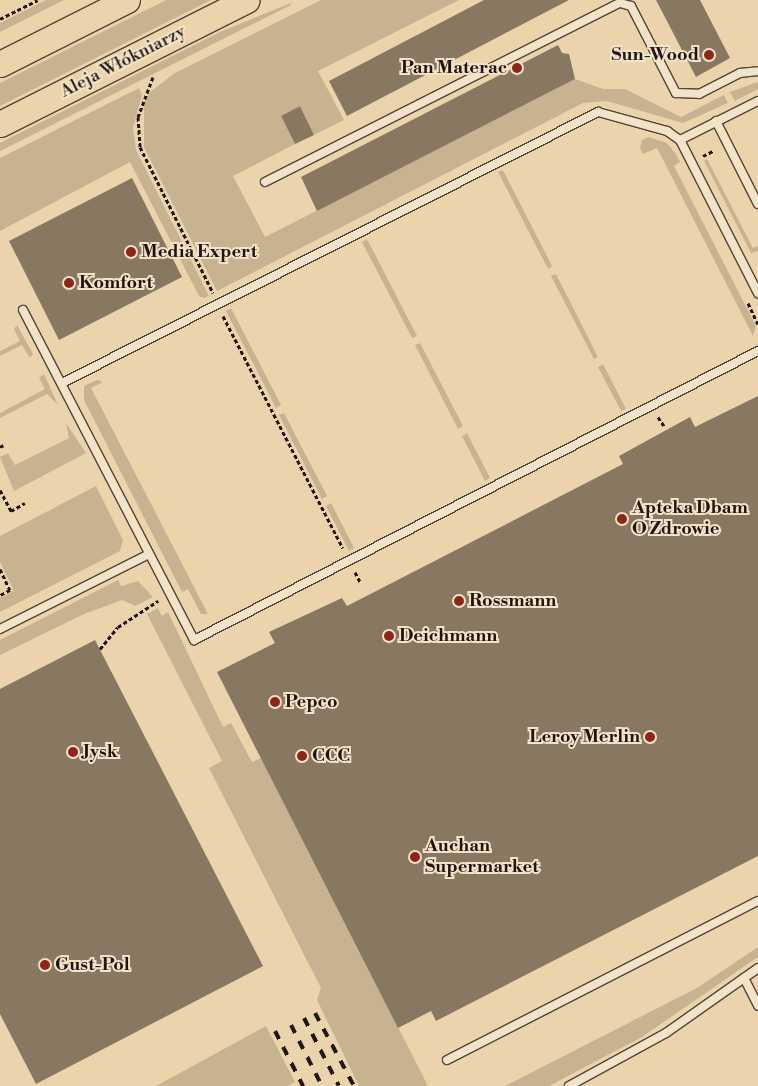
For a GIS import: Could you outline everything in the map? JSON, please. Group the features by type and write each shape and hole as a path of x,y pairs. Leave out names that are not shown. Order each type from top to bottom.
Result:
{"main road":[{"path":"0,64 127,0"},
{"name":"Aleja Włókniarzy","path":"0,124 247,0"}],"lane":[{"path":"265,182 620,3 631,6 676,94 699,94 740,74 758,71"},
{"path":"680,140 758,101"},
{"path":"62,383 584,116 611,113 667,131 680,140 757,290"},
{"path":"716,121 758,204"},
{"path":"23,310 194,640 758,351"},
{"path":"0,629 149,554"},
{"path":"447,1060 758,901"},
{"path":"568,1086 651,1042 758,968"},
{"path":"744,978 758,1006"}],"path":[{"path":"0,19 38,0"},
{"path":"154,77 138,117 140,147 213,294"},
{"path":"222,313 360,582"},
{"path":"0,447 4,445"},
{"path":"0,490 11,511 25,503"},
{"path":"0,569 10,590 0,595"},
{"path":"100,649 118,626 159,601"}],"shaded area":[{"path":"46,0 64,0 0,32 0,23"},
{"path":"166,0 211,0 0,106 0,83"},
{"path":"321,0 459,0 318,71 344,120 314,135 300,106 281,116 295,144 233,176 265,237 575,79 603,89 625,89 681,117 724,95 728,103 683,123 607,101 583,103 217,291 144,147 144,105 150,92 175,73"},
{"path":"291,3 291,5 0,151 0,143 220,32"},
{"path":"758,82 758,89 735,101 730,92"},
{"path":"139,88 142,95 133,128 136,150 209,296 204,298 199,296 130,162 0,231 0,158"},
{"path":"649,137 667,143 676,154 680,162 674,166 756,326 753,336 657,148 643,154 640,148 642,140"},
{"path":"707,159 753,248 758,246 758,251 751,253 704,161"},
{"path":"503,170 552,266 548,269 498,172"},
{"path":"367,239 417,336 412,338 362,242"},
{"path":"556,274 598,357 594,359 551,276"},
{"path":"231,308 281,405 276,408 226,311"},
{"path":"17,325 33,354 30,358 22,345 0,356 0,351 20,341 14,329"},
{"path":"420,343 463,426 458,429 415,345"},
{"path":"603,364 626,409 621,411 598,367"},
{"path":"44,374 58,405 47,394 0,418 0,413 45,389 39,378"},
{"path":"97,380 103,382 91,388 208,614 201,614 188,589 182,592 84,400 84,386"},
{"path":"284,413 327,496 322,499 279,415"},
{"path":"66,423 86,453 14,491 0,457 8,453 15,465 69,438"},
{"path":"467,433 490,478 485,481 462,436"},
{"path":"96,486 123,540 120,551 0,612 0,598 14,591 0,562 0,536"},
{"path":"331,503 354,548 349,551 326,506"},
{"path":"118,580 121,586 138,581 153,597 135,606 122,600 84,614 0,655 0,640"},
{"path":"158,608 162,616 168,612 223,727 231,723 252,762 261,758 428,1086 359,1086 317,1000 321,988 209,768 222,761 147,614"},
{"path":"758,947 758,957 642,1037 549,1086 505,1086 697,988"},
{"path":"266,1026 295,1082 288,1086 156,1086"}],"building":[{"path":"484,0 569,0 347,116 329,81"},
{"path":"656,0 700,0 730,58 696,77"},
{"path":"558,45 562,53 569,54 575,79 317,211 301,177"},
{"path":"300,106 314,135 295,144 281,116"},
{"path":"132,178 182,277 59,340 9,241"},
{"path":"758,396 758,856 436,1021 431,1011 398,1028 217,672 275,643 269,632 342,598 347,606 623,464 619,456 690,417 695,427"},
{"path":"95,640 263,966 36,1084 0,1014 0,689"}],"railway":[{"path":"315,1013 354,1086"},
{"path":"304,1018 339,1086"},
{"path":"291,1025 322,1086"},
{"path":"275,1031 303,1086"}],"place":[{"name":"Sun-Wood","path":"709,55"},
{"name":"Pan Materac","path":"517,68"},
{"name":"Media Expert","path":"131,252"},
{"name":"Komfort","path":"69,283"},
{"name":"Apteka Dbam O Zdrowie","path":"622,519"},
{"name":"Rossmann","path":"459,601"},
{"name":"Deichmann","path":"389,636"},
{"name":"Pepco","path":"275,702"},
{"name":"Leroy Merlin","path":"650,737"},
{"name":"Jysk","path":"73,752"},
{"name":"CCC","path":"302,756"},
{"name":"Auchan Supermarket","path":"415,857"},
{"name":"Gust-Pol","path":"45,965"}]}
